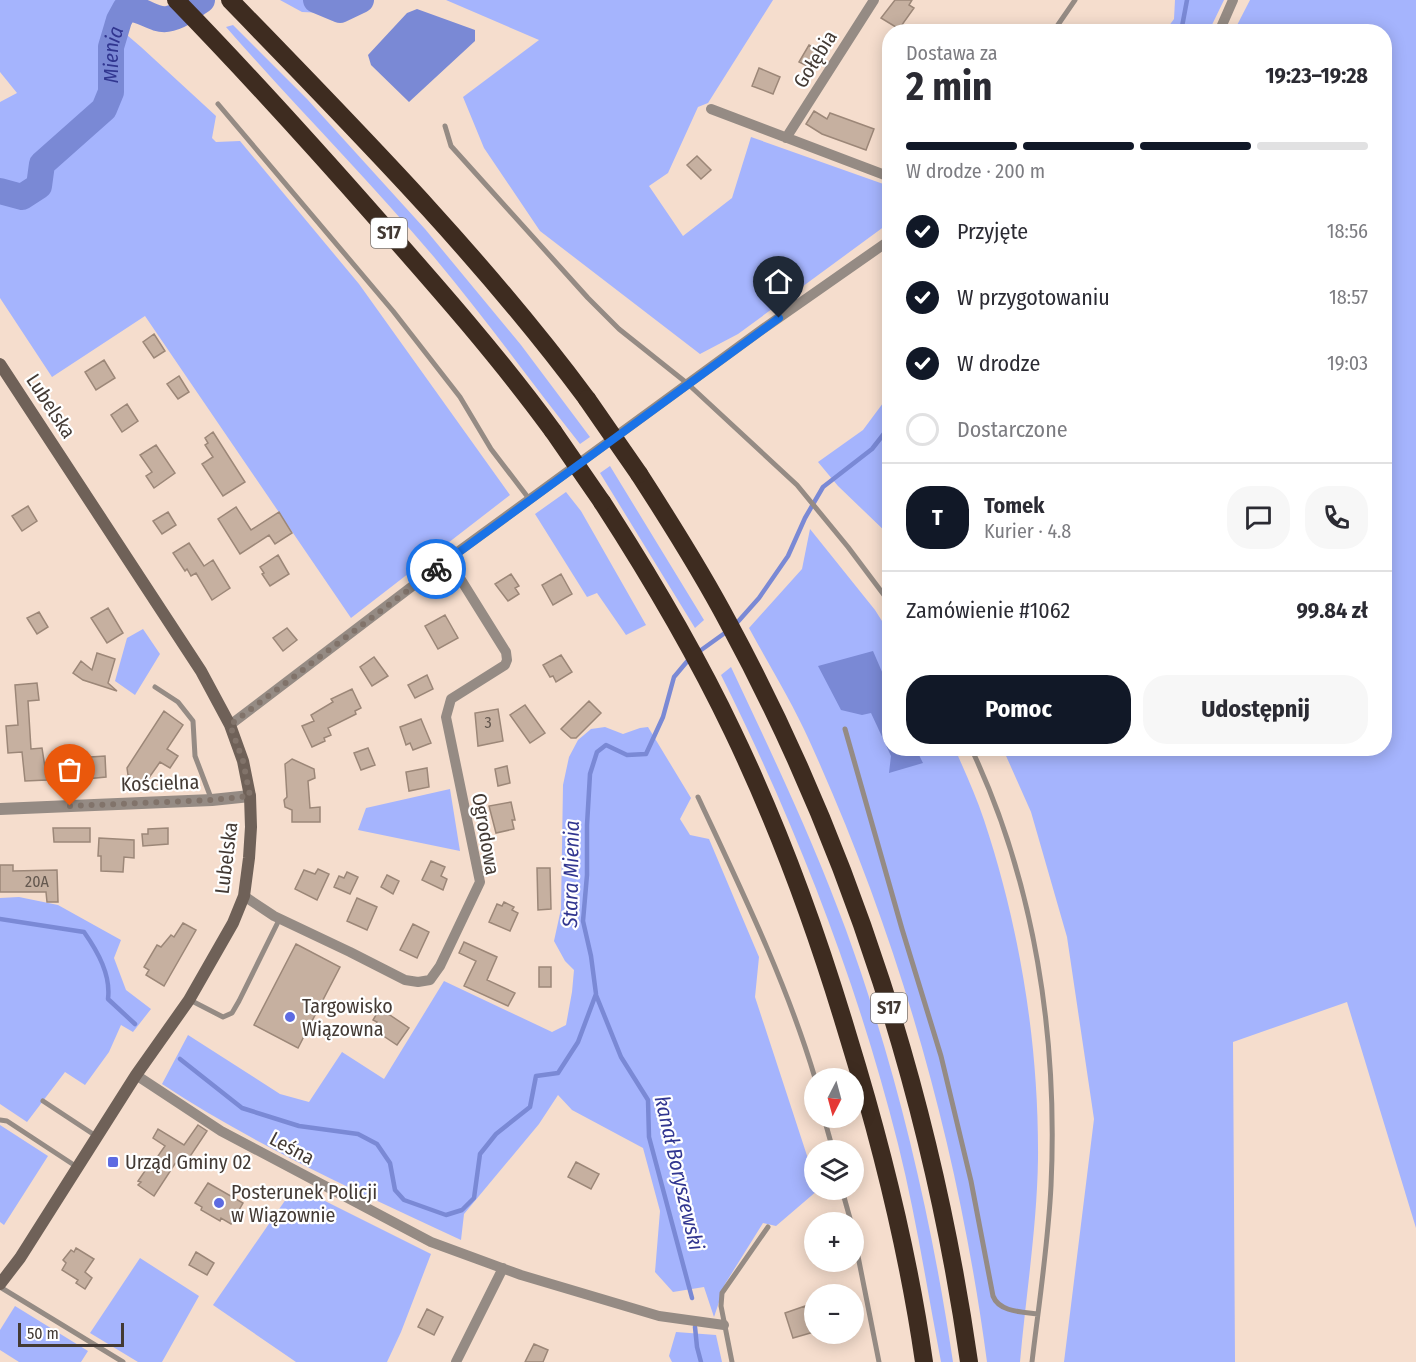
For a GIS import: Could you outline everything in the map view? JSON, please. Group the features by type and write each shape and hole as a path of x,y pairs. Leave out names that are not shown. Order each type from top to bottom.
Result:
{"highway":[{"name":"S17","path":"176,0 321,156 457,309 504,367 553,431 602,502 665,604 733,732 776,829 807,908 837,998 882,1149 904,1250 924,1362"},
{"name":"S17","path":"230,0 358,132 492,279 546,344 639,474 700,574 754,672 822,818 890,1009 928,1143 947,1230 969,1362"}],"main road":[{"name":"Lubelska","path":"0,364 188,651 230,725 243,761 250,796 249,858 244,896 233,922 189,1000 136,1076 0,1286"}],"street":[{"name":"Gołębia","path":"786,138 874,0"},
{"path":"1222,24 1233,0"},
{"path":"711,109 882,174"},
{"path":"230,725 448,559 882,246"},
{"name":"Ogrodowa","path":"244,896 280,918 405,980 418,982 430,980 440,966 480,882 446,717 451,699 505,665 507,660 506,652 448,559"},
{"name":"Kościelna","path":"0,809 212,800 250,796"},
{"name":"Leśna","path":"136,1076 231,1137 431,1242 521,1275 658,1316 724,1325"},
{"path":"456,1362 503,1268"}],"lane":[{"path":"1058,24 1075,0"},
{"path":"218,104 401,321 460,397 491,449 530,500"},
{"path":"445,126 451,146 588,298 619,329 688,384 796,485 829,522 882,592"},
{"path":"155,687 178,702 193,721 195,756 212,800"},
{"path":"845,729 941,1056 973,1192 993,1296 996,1304 1002,1308 1038,1314"},
{"path":"975,756 1010,852 1029,921 1042,992 1052,1092 1047,1243 1032,1362"},
{"path":"698,797 738,882 791,1007 811,1068"},
{"path":"189,1000 223,1017 232,1013 260,963 280,918"},
{"path":"43,1101 98,1137"},
{"path":"0,1120 7,1121 78,1168"},
{"path":"732,1362 721,1306 722,1293 768,1227"},
{"path":"861,1272 879,1362"},
{"path":"0,1286 123,1362"}],"shaded area":[{"path":"0,0 121,0 117,1 113,23 216,116 212,138 216,142 240,141 359,284 510,495 351,618 145,316 52,377 0,298 0,102 17,93 0,72"},
{"path":"280,0 372,0 351,14 302,12"},
{"path":"446,0 773,0 708,103 698,107 668,173 649,186 683,236 732,198 751,137 882,184 882,228 738,334 700,354 540,231 484,148 463,97 539,40"},
{"path":"1175,0 1224,0 1212,24 1170,24 1174,19"},
{"path":"1250,0 1416,0 1416,1228 1347,1002 1233,1042 1235,1362 1064,1362 1094,1119 1067,937 1031,812 1006,756 1392,756 1392,24 1238,24"},
{"path":"417,9 475,30 475,41 409,102 371,65 368,55 407,13"},
{"path":"233,25 307,99 425,229 521,345 590,437 580,444 434,257 226,27"},
{"path":"882,404 882,528 838,486 818,462 863,430"},
{"path":"610,466 704,620 695,628 600,473"},
{"path":"566,492 581,511 646,625 626,635 597,593 587,597 535,514"},
{"path":"810,529 882,621 882,756 958,756 974,793 997,861 1008,902 1025,987 1035,1073 1037,1116 1036,1210 1020,1362 987,1362 960,1201 942,1123 898,967 842,815 809,740 749,628 802,569"},
{"path":"143,629 160,654 135,695 115,681 127,638"},
{"path":"873,651 882,672 882,737 871,713 862,715 841,710 818,666"},
{"path":"731,667 820,863 846,930 881,1036 923,1198 953,1362 941,1362 916,1225 898,1144 864,1023 799,846 775,789 721,675"},
{"path":"605,727 623,734 648,727 691,798 680,819 690,835 709,839 759,957 755,997 804,1146 804,1200 806,1200 776,1226 763,1223 725,1284 714,1317 704,1287 673,1292 655,1272 660,1211 643,1148 572,1110 558,1095 539,1124 464,1214 461,1240 272,1148 162,1084 188,1035 280,1094 309,1102 342,1052 384,1079 444,981 552,1032 566,1025 574,970 565,961 554,941 561,909 563,785 569,757 578,740 591,729"},
{"path":"891,756 920,756 923,763 889,773"},
{"path":"450,789 460,851 358,830 366,808"},
{"path":"19,897 58,905 121,940 114,958 126,990 151,1009 133,1032 121,1025 109,1052 85,1085 65,1072 27,1122 0,1104 0,898"},
{"path":"0,1125 48,1156 4,1225 0,1222"},
{"path":"295,1186 431,1254 387,1362 296,1362 213,1305"},
{"path":"140,1258 199,1296 162,1362 138,1362 90,1333"},
{"path":"15,1306 88,1351 81,1362 19,1362 0,1350 0,1330"},
{"path":"676,1332 716,1335 722,1362 672,1362 669,1356"}],"building":[{"path":"895,0 912,0 909,5 914,8 903,24 891,24 881,18"},
{"path":"809,45 819,50 809,67 799,62"},
{"path":"759,68 780,77 773,94 752,86"},
{"path":"814,111 827,119 830,113 874,129 866,150 822,134 806,124"},
{"path":"697,156 711,170 701,179 687,165"},
{"path":"154,334 165,351 154,358 143,342"},
{"path":"104,360 115,378 96,390 85,372"},
{"path":"179,376 189,392 178,399 167,384"},
{"path":"127,404 138,421 122,432 111,415"},
{"path":"213,432 245,482 223,496 202,464 213,457 205,445 208,443 205,438"},
{"path":"156,445 175,473 154,488 146,476 152,472 140,455"},
{"path":"28,506 37,521 22,531 12,516"},
{"path":"236,507 251,530 279,512 292,533 275,544 269,535 240,554 218,519"},
{"path":"168,512 176,525 162,534 153,521"},
{"path":"189,543 204,566 213,560 230,588 212,600 196,573 191,576 187,569 185,571 173,553"},
{"path":"278,555 289,574 270,586 260,567"},
{"path":"511,574 519,586 515,588 519,594 508,601 495,584"},
{"path":"561,574 572,594 553,605 542,585"},
{"path":"108,608 123,633 107,643 91,618"},
{"path":"39,612 48,627 37,634 27,618"},
{"path":"445,615 458,638 438,649 425,626"},
{"path":"287,628 297,640 283,651 273,638"},
{"path":"97,653 115,659 108,683 117,691 83,680 73,673 81,661 92,670"},
{"path":"561,655 572,672 556,682 543,665"},
{"path":"374,657 388,676 372,686 360,667"},
{"path":"427,675 433,689 415,698 408,685"},
{"path":"37,683 39,700 28,701 31,749 42,748 47,780 25,781 22,752 8,753 6,726 18,725 15,685"},
{"path":"352,689 361,708 355,711 356,714 328,728 331,735 324,738 325,741 312,747 302,726 314,721 311,715 333,702 331,699"},
{"path":"589,701 601,713 576,738 571,738 561,729"},
{"path":"525,705 545,733 530,743 510,715"},
{"path":"498,709 503,741 478,746 475,713"},
{"path":"164,711 183,725 167,749 178,756 170,768 160,762 146,782 139,782 128,775 127,768"},
{"path":"421,719 431,743 413,750 410,743 406,745 400,727"},
{"path":"368,748 375,765 361,770 354,753"},
{"path":"105,756 106,777 86,779 86,776 76,776 75,758"},
{"path":"292,759 314,769 315,778 308,781 310,808 320,807 320,822 292,822 292,810 285,807 284,800 287,797 285,764"},
{"path":"507,766 510,783 498,786 495,769"},
{"path":"427,768 429,787 409,791 406,772"},
{"path":"511,802 515,820 512,820 514,829 496,833 489,806"},
{"path":"53,828 90,828 90,842 54,842"},
{"path":"168,828 168,844 143,846 142,834 148,834 148,829"},
{"path":"99,838 134,840 134,858 124,857 123,872 101,871 101,856 98,856"},
{"path":"431,861 445,867 441,876 447,879 443,890 422,880"},
{"path":"0,865 13,865 13,871 57,870 58,902 47,902 46,892 0,892"},
{"path":"537,868 550,868 551,909 538,910"},
{"path":"318,869 329,874 317,900 295,889 304,870 315,874"},
{"path":"347,872 358,877 350,894 334,887 339,876 344,878"},
{"path":"387,875 399,881 393,894 381,887"},
{"path":"357,898 377,907 367,930 347,921"},
{"path":"504,902 514,907 512,910 518,913 510,931 489,922 497,904 502,906"},
{"path":"183,923 196,930 164,986 146,975 149,970 144,967 157,945 161,947 171,935 174,937"},
{"path":"413,924 429,932 417,958 400,950"},
{"path":"464,942 497,957 487,980 515,993 508,1006 464,986 476,961 459,953"},
{"path":"296,944 340,967 298,1048 254,1025"},
{"path":"539,967 551,967 551,987 539,987"},
{"path":"379,1010 409,1028 397,1045 373,1029 377,1022 373,1020"},
{"path":"198,1125 207,1131 187,1161 180,1156 154,1196 138,1185 141,1182 138,1181 147,1168 149,1169 165,1146 153,1138 158,1129 184,1145"},
{"path":"576,1162 599,1174 591,1189 568,1177"},
{"name":"Posterunek Policji w Wiązownie","path":"208,1183 243,1203 231,1224 221,1218 220,1221 201,1210 202,1207 195,1203"},
{"path":"76,1248 94,1259 85,1272 92,1278 85,1289 76,1283 78,1280 62,1270 66,1263 63,1260 71,1250 74,1252"},
{"path":"196,1252 214,1263 207,1275 189,1265"},
{"path":"804,1306 804,1335 793,1338 785,1313"},
{"path":"427,1309 443,1317 434,1335 418,1327"},
{"path":"534,1344 548,1350 543,1362 525,1362"}],"waterway":[{"name":"Mienia","path":"0,191 22,197 39,186 42,164 104,109 111,92 111,47 119,20 125,9 167,19 181,14 202,0"},
{"name":"Mienia","path":"316,0 340,10 361,0"},
{"name":"Stara Mienia","path":"1182,24 1187,0"},
{"name":"Stara Mienia","path":"735,625 759,598 788,556 805,518 823,487 872,449 882,436"},
{"name":"Stara Mienia","path":"697,653 729,630"},
{"name":"Stara Mienia","path":"180,1059 242,1108 299,1126 358,1134 377,1144 390,1163 395,1190 404,1200 446,1215 462,1210 474,1198 480,1154 496,1134 530,1107 536,1076 558,1073 578,1042 596,994 583,921 587,875 590,774 597,752 606,745 627,755 646,754 663,717 674,677 690,658"},
{"name":"Stara Mienia","path":"0,919 84,932 102,964 107,981 108,999 135,1024"},
{"name":"kanał Boryszewski","path":"596,995 621,1057 648,1100 649,1137 692,1298"},
{"name":"kanał Boryszewski","path":"695,1327 701,1362"}],"way so far":[{"path":"70,806 212,800 250,796 243,761 230,725 436,569"}],"place":[{"name":"Targowisko Wiązowna","path":"290,1017"},
{"name":"Urząd Gminy 02","path":"113,1162"},
{"name":"Posterunek Policji w Wiązownie","path":"219,1203"}],"route":[{"path":"436,569 779,318"}]}
